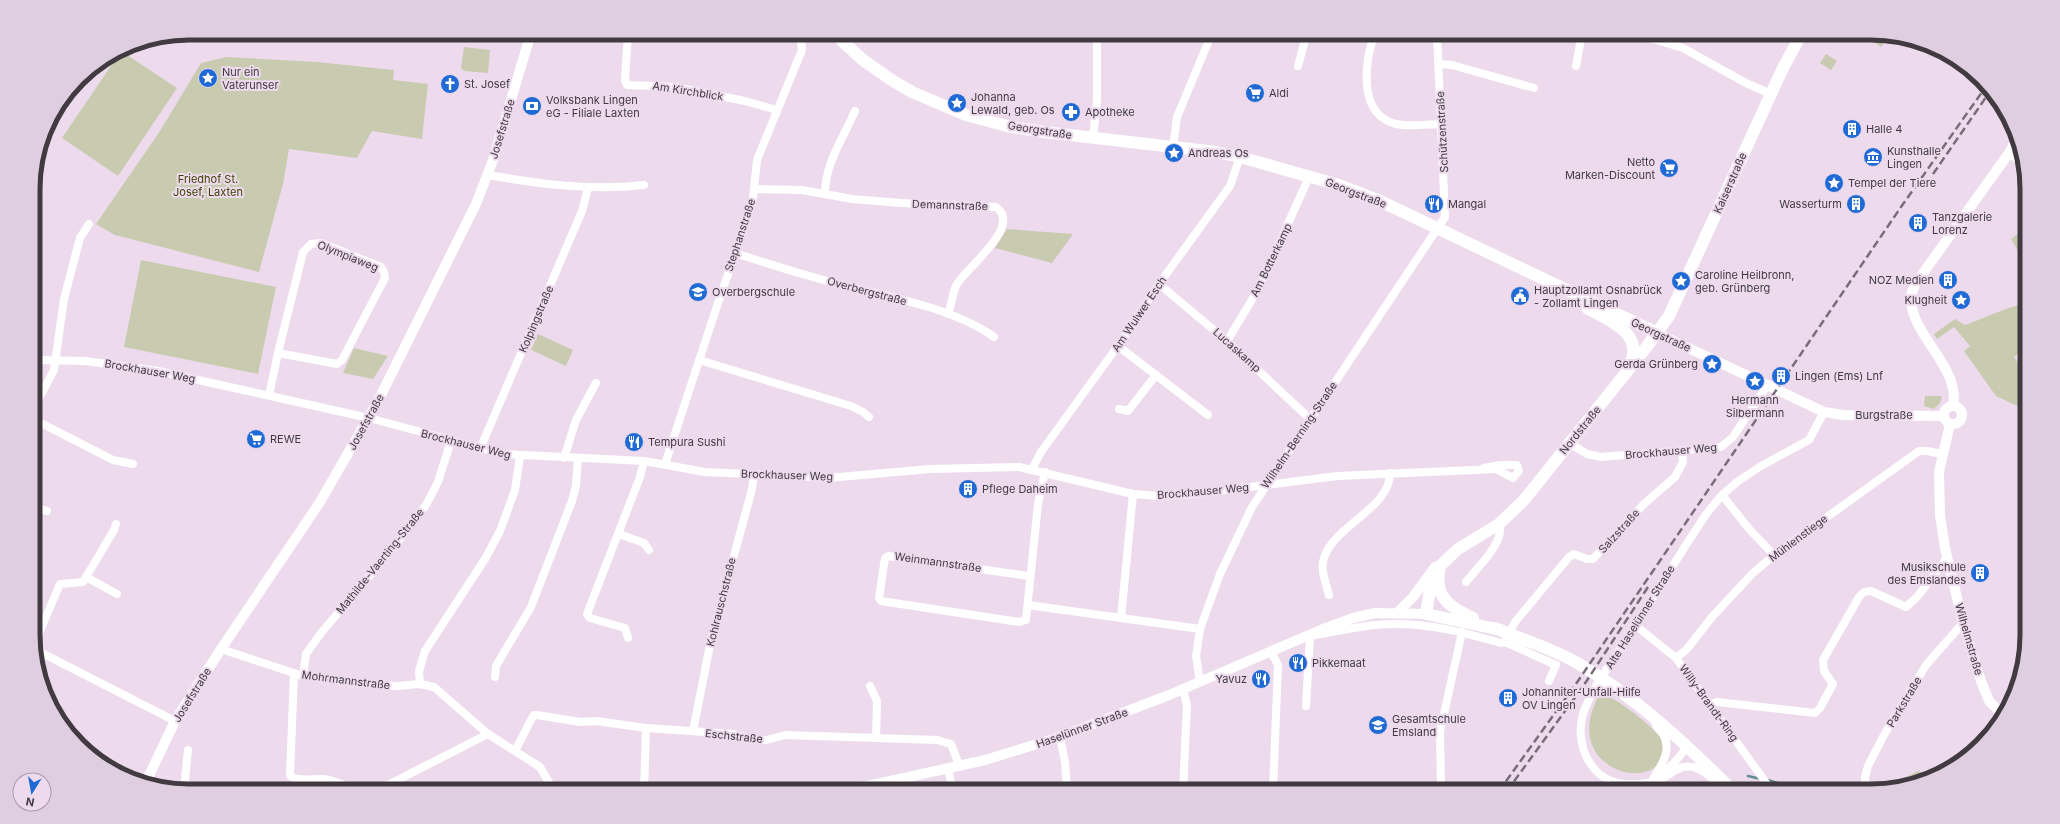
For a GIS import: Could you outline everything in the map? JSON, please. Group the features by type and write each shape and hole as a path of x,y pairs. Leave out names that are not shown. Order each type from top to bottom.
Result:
{"main road":[{"name":"Georgstraße","path":"841,40 862,60 912,92 966,115 1007,126 1240,157 1339,185 1378,200 1570,293 1657,333"},
{"name":"Kaiserstraße","path":"1657,333 1669,316 1678,298 1771,94 1798,40"},
{"path":"1570,293 1580,304 1625,330 1630,336 1632,351 1631,362 1619,382"},
{"name":"Nordstraße","path":"1426,614 1430,589 1441,565 1458,549 1499,524 1524,500 1657,333"},
{"path":"1441,565 1438,579 1444,598 1467,624"},
{"path":"1426,614 1506,633 1534,642 1578,663 1638,703 1688,746 1727,784"}],"street":[{"name":"Josefstraße","path":"147,778 175,721 221,649 320,502 369,418 465,226 488,175 529,40"},
{"name":"Am Kirchblick","path":"628,40 625,80 627,85 675,87 745,101 777,110"},
{"name":"Stephanstraße","path":"665,464 749,213 754,189 757,160 802,50 802,43 800,40"},
{"path":"1093,138 1097,100 1097,40"},
{"path":"1173,147 1177,117 1209,40"},
{"path":"1298,66 1305,40"},
{"path":"1372,40 1367,76 1371,106 1379,116 1391,122 1442,124"},
{"name":"Schützenstraße","path":"1437,40 1446,208 1445,217 1437,229"},
{"path":"1576,66 1581,40"},
{"path":"1656,40 1683,48 1771,94"},
{"path":"1439,64 1452,65 1534,88"},
{"path":"825,194 825,184 831,159 855,111"},
{"path":"1954,406 1948,408 1944,416 1946,422 1950,424 1956,424 1962,419 1961,412 1954,406 1952,382 1912,313 1911,294 1916,283 2014,146"},
{"path":"2009,153 2017,159"},
{"name":"Am Wulwer Esch","path":"1032,469 1041,452 1118,346 1159,284 1230,186 1240,157"},
{"path":"488,175 559,186 588,188 605,189 644,185"},
{"name":"Am Botterkamp","path":"1227,341 1259,288 1309,177"},
{"name":"Kolpingstraße","path":"480,449 582,211 588,188"},
{"name":"Demannstraße","path":"754,189 802,190 877,201 992,206 999,209 1003,220 1000,233 957,283 948,314"},
{"path":"40,397 54,370 54,360 64,299 80,238 88,224"},
{"name":"Wilhelm-Berning-Straße","path":"1200,682 1196,656 1200,630 1207,606 1231,549 1252,507 1437,229"},
{"name":"Olympiaweg","path":"269,395 278,353 299,264 306,247 316,242 321,243 381,267 385,278 342,360 337,364 328,364 278,353"},
{"name":"Overbergstraße","path":"735,253 819,279 948,314 972,323 994,337"},
{"name":"Lucaskamp","path":"1159,284 1227,341 1311,420"},
{"name":"Georgstraße","path":"1657,333 1768,384 1824,412"},
{"path":"1118,346 1208,415"},
{"name":"Brockhauser Weg","path":"40,360 85,361 158,371 369,418 480,449 520,456 644,461 705,472 828,478 930,469 991,467 1032,469 1134,494 1159,496 1187,495 1338,476 1496,468 1513,478 1519,471 1517,465 1500,465 1484,468"},
{"path":"699,360 851,406 869,417"},
{"path":"1119,409 1128,411 1156,375"},
{"path":"564,458 576,420 596,383"},
{"name":"Brockhauser Weg","path":"1569,443 1587,454 1601,457 1712,449 1727,444 1733,438 1768,384"},
{"name":"Burgstraße","path":"1824,412 1843,415 1944,416"},
{"name":"Alte Haselünner Straße","path":"1717,784 1702,771 1691,766 1683,767 1656,782 1652,781 1625,784 1605,777 1592,766 1584,754 1581,741 1581,728 1587,705 1635,625 1694,532 1722,495 1761,466 1809,440 1824,412"},
{"path":"40,423 113,460 133,464"},
{"name":"Wilhelmstraße","path":"1950,424 1939,472 1940,516 1947,558 1963,623 1986,696 1993,707 1999,712"},
{"name":"Mathilde-Vaerting-Straße","path":"303,676 306,654 390,552 426,505 438,482 451,441"},
{"name":"Salzstraße","path":"1506,633 1569,557 1574,554 1587,559 1592,559 1645,503 1675,477 1683,462 1682,451"},
{"name":"Mühlenstiege","path":"1676,658 1687,650 1712,617 1752,574 1774,555 1919,451 1942,454"},
{"path":"420,684 419,670 425,651 488,554 500,531 515,490 520,456"},
{"path":"495,677 496,666 531,607 572,501 576,486 578,459"},
{"path":"628,638 625,628 587,616 640,477 644,461"},
{"path":"1045,472 1038,504 1029,576 1028,605 1200,630"},
{"path":"1329,594 1323,566 1326,553 1342,534 1382,496 1388,488 1390,473"},
{"name":"Kohlrauschstraße","path":"694,731 708,652 752,489 754,475"},
{"path":"1121,618 1134,494"},
{"path":"1722,495 1750,530 1774,555"},
{"path":"40,509 47,511"},
{"path":"40,631 60,584 83,582 114,530 116,524"},
{"path":"1466,582 1499,540 1502,530 1499,524"},
{"path":"619,534 644,542 649,550"},
{"name":"Weinmannstraße","path":"1028,605 1026,620 1019,622 881,601 878,595 885,558 888,556 1029,576"},
{"path":"1712,707 1717,702 1815,713 1820,708 1833,684 1823,668 1825,654 1859,597 1864,592 1871,591 1906,607 1917,597 1947,558"},
{"path":"1397,612 1413,597 1435,567 1441,565"},
{"path":"86,577 117,594"},
{"name":"Haselünner Straße","path":"876,784 1010,754 1060,737 1183,690 1353,618 1375,613 1397,612 1426,614"},
{"name":"Parkstraße","path":"1866,784 1865,776 1868,766 1884,735 1926,665 1963,623"},
{"name":"Haselünner Straße","path":"1310,636 1391,624 1467,624 1501,643 1506,633 1556,665 1548,681"},
{"path":"1441,784 1440,732 1467,624"},
{"name":"Willy-Brandt-Ring","path":"1635,625 1676,658 1767,784"},
{"path":"1306,706 1310,636"},
{"name":"Mohrmannstraße","path":"221,649 303,676 381,686 420,684 434,687 488,734 540,767 550,784"},
{"path":"41,652 175,721"},
{"path":"1271,652 1278,664 1273,784"},
{"path":"294,674 290,775 297,779 323,779 336,781 342,784"},
{"path":"870,686 877,701 876,737"},
{"path":"1183,690 1187,706 1183,784"},
{"name":"Eschstraße","path":"515,751 534,715 646,728 734,734 753,740 767,740 785,735 876,737 946,741 951,744 954,749 959,765"},
{"path":"1652,781 1664,761 1667,747 1663,736 1654,723 1656,718"},
{"path":"644,784 646,728"},
{"path":"390,784 488,734"},
{"path":"1060,737 1065,762 1067,784"},
{"path":"1652,781 1673,764 1688,746"},
{"path":"185,784 188,750"},
{"path":"948,768 951,784"}],"green space":[{"path":"1871,40 1886,40 1881,47"},
{"path":"464,47 490,50 488,73 464,71 461,68"},
{"path":"125,54 177,88 118,176 62,138 115,59"},
{"path":"1826,54 1837,61 1831,70 1820,63"},
{"name":"Friedhof St. Josef, Laxten","path":"227,57 317,62 394,70 393,80 428,84 422,139 372,131 357,158 289,149 283,184 259,272 115,235 96,224 160,131 201,63"},
{"path":"1007,229 1073,234 1052,263 995,248"},
{"path":"2020,232 2020,255 2011,239"},
{"path":"141,260 276,287 258,374 124,347"},
{"path":"2020,304 2020,352 2014,357 2020,366 2020,407 1996,396 1964,351 1970,346 1954,327 1937,339 1934,334 1955,319 1965,325"},
{"path":"538,334 573,350 566,366 531,350"},
{"path":"354,348 388,356 373,379 343,373"},
{"path":"1925,396 1942,396 1940,403 1934,409 1924,406"},
{"path":"1601,692 1634,713 1649,725 1662,739 1661,758 1651,769 1636,773 1618,770 1602,760 1591,743 1590,720"},
{"path":"1918,771 1925,774 1910,779 1899,781"}],"waterway":[{"path":"1748,776 1761,779"},
{"path":"1768,780 1780,784"}],"railway":[{"path":"1504,784 1578,681 1901,207 1983,91"},
{"path":"1933,174 1987,96"},
{"path":"1512,784 1584,685 1648,587"}],"place":[{"name":"Nur ein Vaterunser","path":"208,78"},
{"name":"St. Josef","path":"450,84"},
{"name":"Aldi","path":"1255,93"},
{"name":"Johanna Lewald, geb. Os","path":"957,103"},
{"name":"Volksbank Lingen eG - Filiale Laxten","path":"532,106"},
{"name":"Apotheke","path":"1071,112"},
{"name":"Halle 4","path":"1852,129"},
{"name":"Andreas Os","path":"1174,153"},
{"name":"Kunsthalle Lingen","path":"1873,157"},
{"name":"Netto Marken-Discount","path":"1669,168"},
{"name":"Tempel der Tiere","path":"1834,183"},
{"name":"Mangal","path":"1434,204"},
{"name":"Wasserturm","path":"1856,204"},
{"name":"Tanzgalerie Lorenz","path":"1918,223"},
{"name":"NOZ Medien","path":"1948,280"},
{"name":"Caroline Heilbronn, geb. Grünberg","path":"1681,281"},
{"name":"Overbergschule","path":"698,292"},
{"name":"Hauptzollamt Osnabrück - Zollamt Lingen","path":"1520,296"},
{"name":"Klugheit","path":"1961,300"},
{"name":"Gerda Grünberg","path":"1712,364"},
{"name":"Lingen (Ems) Lnf","path":"1781,376"},
{"name":"Hermann Silbermann","path":"1755,381"},
{"name":"REWE","path":"256,439"},
{"name":"Tempura Sushi","path":"634,442"},
{"name":"Pflege Daheim","path":"968,489"},
{"name":"Musikschule des Emslandes","path":"1980,573"},
{"name":"Pikkemaat","path":"1298,663"},
{"name":"Yavuz","path":"1261,679"},
{"name":"Johanniter-Unfall-Hilfe OV Lingen","path":"1508,698"},
{"name":"Gesamtschule Emsland","path":"1378,725"}]}
